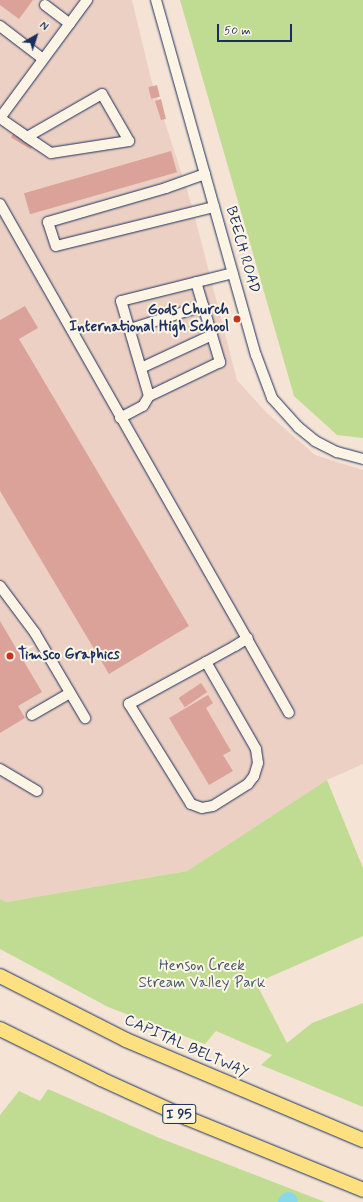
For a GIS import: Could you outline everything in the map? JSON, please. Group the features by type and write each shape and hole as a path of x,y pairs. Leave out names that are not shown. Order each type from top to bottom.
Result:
{"highway":[{"name":"CAPITAL BELTWAY","path":"0,976 126,1040 363,1140"},
{"name":"I 95","path":"0,1029 187,1118 363,1190"}],"street":[{"path":"27,137 102,94 129,141 51,153 27,137 0,118 87,0"},
{"name":"BEECH ROAD","path":"156,0 256,355 272,398 298,427 315,441 336,452 363,459"},
{"path":"46,5 70,24"},
{"path":"0,26 43,59"},
{"path":"205,174 166,188 48,222 56,246 214,207"},
{"path":"0,204 120,418 248,638 289,713"},
{"path":"149,396 121,301 233,272"},
{"path":"120,418 143,406 149,396 220,362 196,282"},
{"path":"130,329 203,306"},
{"path":"141,368 212,334"},
{"path":"0,586 35,633 84,718"},
{"path":"206,662 256,749 258,763 254,776 248,784 213,806 202,808 191,804 129,704 248,638"},
{"path":"32,715 70,693"},
{"path":"0,769 37,791"}],"shaded area":[{"path":"0,0 132,0 151,79 192,206 237,380 267,413 315,455 363,470 363,764 327,780 187,871 5,902 0,899"}],"green space":[{"path":"180,0 363,0 363,438 337,435 294,396"},
{"name":"Henson Creek Stream Valley Park","path":"327,780 363,868 363,936 256,983 287,1043 312,1023 363,1003 363,1107 261,1065 272,1055 216,1031 205,1044 108,1007 0,949 0,899 6,902 187,871"},
{"path":"48,1089 157,1137 325,1202 0,1202 0,1115 19,1091 40,1101"}],"building":[{"path":"0,0 33,0 19,19 0,5"},
{"path":"157,85 160,97 151,99 148,87"},
{"path":"161,99 166,119 161,120 155,101"},
{"path":"13,134 33,146 31,149 11,137"},
{"path":"171,151 177,172 30,214 24,193"},
{"path":"25,306 38,328 19,339 189,626 109,674 0,491 0,320"},
{"name":"Timsco Graphics","path":"0,621 42,692 18,706 25,718 0,733"},
{"path":"201,683 207,692 185,707 179,698"},
{"path":"208,695 213,703 206,708 231,751 223,755 233,771 209,785 169,718"}],"place":[{"name":"Gods Church International High School","path":"237,319"},
{"name":"Timsco Graphics","path":"10,656"}]}
